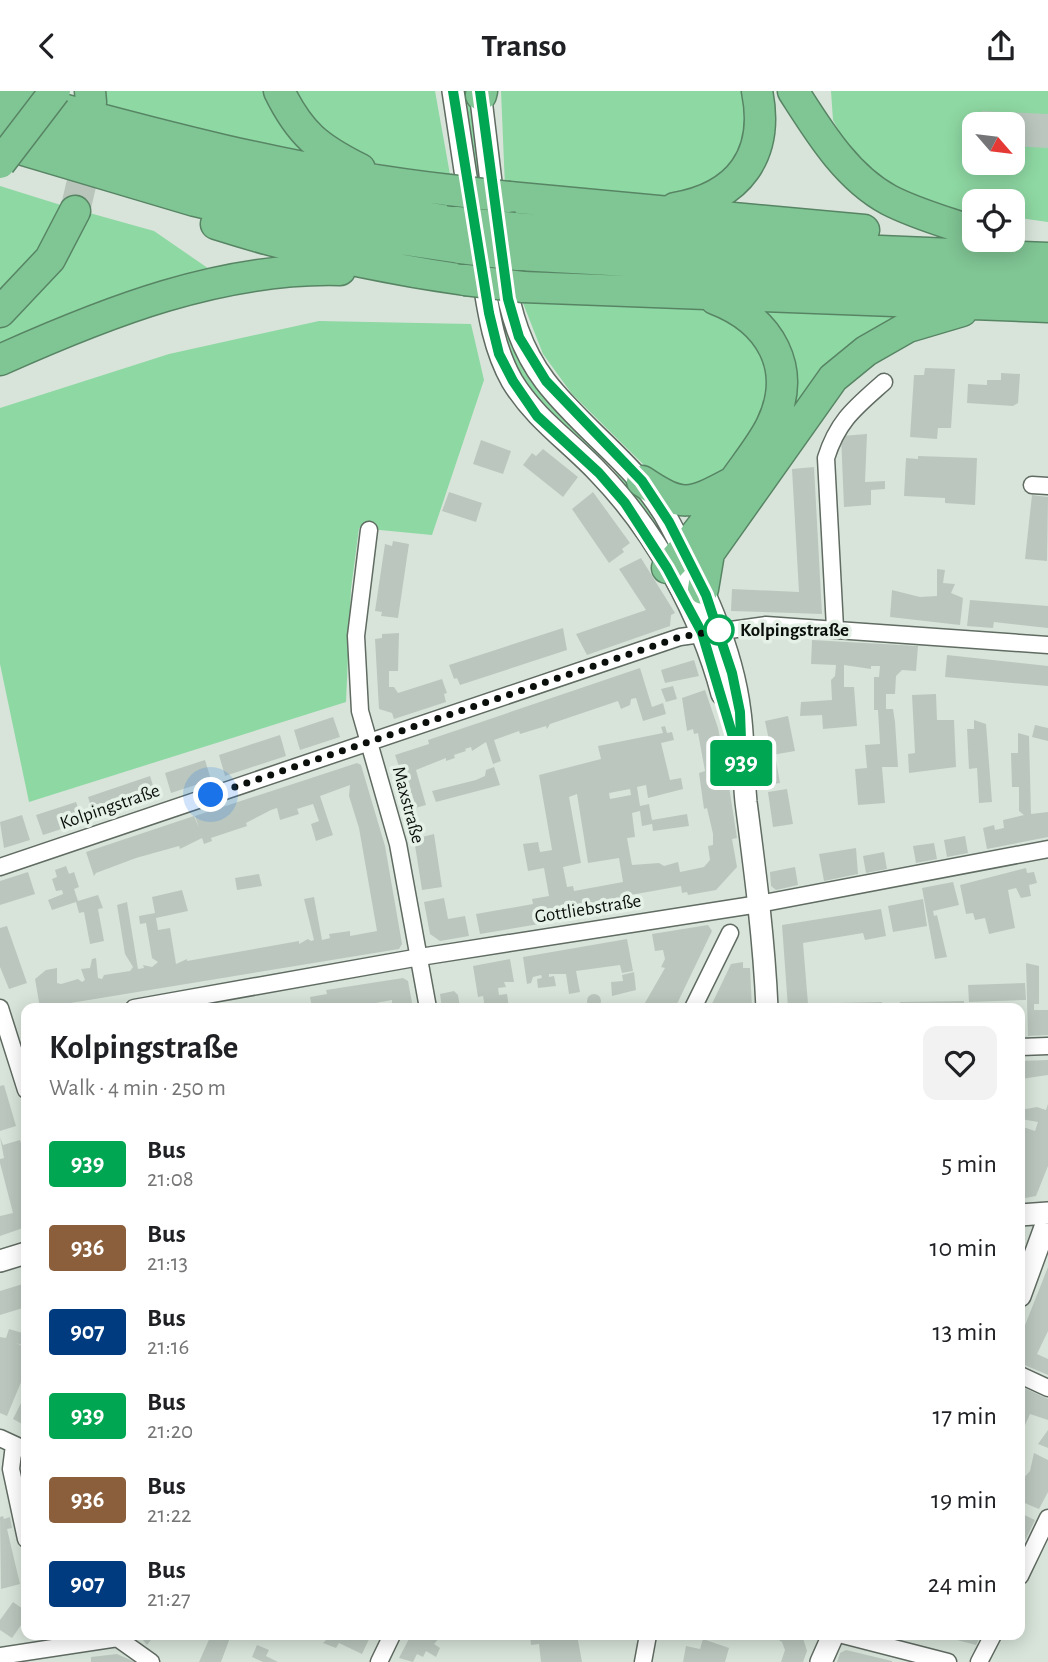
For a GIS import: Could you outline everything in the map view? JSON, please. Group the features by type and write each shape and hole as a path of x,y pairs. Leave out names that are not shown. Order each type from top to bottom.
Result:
{"highway":[{"path":"27,91 212,149 389,183 651,212 962,233"},
{"path":"279,91 290,115 307,137 329,153 389,183"},
{"path":"651,212 714,198 738,179 751,160 759,139 761,111 757,91"},
{"path":"793,91 820,134 861,181 887,199 962,229"},
{"path":"0,92 59,100"},
{"path":"0,163 59,100"},
{"path":"0,114 176,169 458,235"},
{"path":"0,143 195,201 281,221 516,241 698,267 1048,284"},
{"path":"47,159 68,175 286,246 403,271 523,287 1048,307"},
{"path":"0,312 20,295 50,259 75,211"},
{"path":"1025,240 1048,241"},
{"path":"516,241 736,244 1048,258"},
{"path":"0,360 129,307 219,281 311,269 403,271"},
{"path":"687,558 771,425 782,377 775,347 760,325 736,307 701,293"},
{"path":"687,558 833,378 866,351 908,327 950,313 1010,305"},
{"path":"642,481 664,495 688,502 698,501 734,481"},
{"path":"687,558 703,589"}],"street":[{"path":"474,92 508,299 519,337 546,381 564,403 642,481 669,522 687,558 740,712 742,767 759,904 767,1003"},
{"path":"474,92 489,313 499,354 513,381 537,416 599,473 625,503 687,558"},
{"path":"835,628 826,458 833,437 844,418 884,382"},
{"name":"Maxstraße","path":"369,530 356,636 359,711 398,844 427,1003"},
{"path":"703,589 710,631"},
{"name":"Kolpingstraße","path":"0,867 680,637 766,625 1048,645"},
{"name":"Gottliebstraße","path":"162,1003 419,957 759,904 1048,849"},
{"path":"695,1003 730,933"},
{"path":"0,1008 5,1033 21,1076"},
{"path":"1025,1047 1048,1046"},
{"path":"1025,1215 1048,1213"},
{"path":"1025,1282 1048,1219"},
{"path":"0,1261 21,1255"},
{"path":"1025,1377 1048,1388"},
{"path":"13,1445 11,1469 21,1516"},
{"path":"1025,1566 1048,1518"},
{"path":"0,1656 45,1642 68,1640"},
{"path":"121,1640 151,1662"},
{"path":"379,1662 390,1640"},
{"path":"643,1662 647,1640"},
{"path":"821,1662 831,1640"},
{"path":"862,1640 948,1662"},
{"path":"979,1662 990,1640"}],"green space":[{"path":"105,91 268,91 327,161 104,108"},
{"path":"292,91 435,91 451,180 371,162 326,137"},
{"path":"463,91 473,91 483,184 473,183"},
{"path":"501,91 748,91 747,158 680,202 505,187"},
{"path":"831,91 1048,91 1048,222 1025,219 1025,189 962,189 962,210 924,205 867,167 849,149 833,120"},
{"path":"0,186 64,206 40,255 0,298"},
{"path":"86,212 154,231 215,273 0,349 0,326 35,296"},
{"path":"492,296 499,297 507,329 519,356 534,379 552,401 636,484 665,536 612,468 582,441 561,429 517,375"},
{"path":"521,298 720,309 768,348 773,401 721,476 697,495 652,473 572,394 543,354"},
{"path":"750,306 922,308 780,428"},
{"path":"319,321 471,324 484,380 432,535 359,528 351,589 346,702 29,802 0,664 0,408 169,354"}],"building":[{"path":"1026,113 1048,114 1048,148 1026,147"},
{"path":"925,368 955,369 951,428 938,428 937,439 910,437 914,375 924,375"},
{"path":"1001,373 1020,374 1018,403 1013,406 967,403 968,384 987,385 987,380 1001,380"},
{"path":"867,434 865,482 885,481 885,489 871,490 871,505 844,507 841,436"},
{"path":"481,440 511,451 503,474 473,464"},
{"path":"543,449 578,477 563,497 523,465 532,453 536,456"},
{"path":"918,456 977,458 975,505 945,503 945,498 904,496 906,458 918,459"},
{"path":"814,467 822,614 731,611 732,589 799,592 792,469"},
{"path":"449,492 482,503 476,522 442,511"},
{"path":"593,492 630,543 622,549 624,552 609,563 572,509"},
{"path":"1032,495 1048,497 1047,561 1025,559"},
{"path":"393,541 409,544 398,618 381,616 382,612 375,611 385,544 392,546"},
{"path":"641,558 675,613 671,615 670,626 587,655 576,634 646,610 619,569"},
{"path":"937,569 945,570 943,583 955,584 951,593 963,598 960,625 890,617 892,590 920,597 937,596"},
{"path":"970,600 1048,606 1048,628 994,622 993,628 967,626"},
{"path":"563,628 567,650 460,685 457,678 454,679 449,665"},
{"path":"399,633 398,671 389,671 389,687 394,687 398,693 442,679 447,693 444,694 446,702 394,719 392,713 379,709 375,639 382,638 382,634"},
{"path":"812,640 918,646 916,671 902,670 896,676 895,694 886,694 886,709 893,709 898,767 882,767 885,803 858,805 855,769 867,768 865,745 880,744 878,710 874,710 874,677 879,677 880,666 871,666 871,669 844,665 844,687 854,687 857,726 823,729 822,715 800,716 801,702 832,700 831,680 835,676 836,665 811,664"},
{"path":"947,655 1048,666 1048,686 945,677"},
{"path":"694,660 699,676 665,683 661,670"},
{"path":"640,668 652,707 663,703 666,714 643,721 636,698 631,699 630,705 621,709 618,701 550,724 547,729 546,726 520,734 519,731 494,740 501,761 493,764 486,742 472,751 471,747 465,749 466,751 454,755 455,758 446,761 446,758 416,770 426,805 405,811 395,777 402,775 395,755 429,744 428,740"},
{"path":"673,686 677,699 666,702 661,689"},
{"path":"705,690 718,728 737,838 732,839 737,867 716,890 688,895 687,892 682,893 681,886 625,896 627,909 480,934 476,914 533,904 532,899 549,896 544,868 528,871 523,844 538,842 540,852 552,850 539,775 601,759 598,746 663,733 661,727 665,726 667,733 672,732 674,740 661,743 670,780 681,778 683,789 648,798 646,785 637,787 640,806 649,804 652,820 687,814 689,826 653,831 652,824 642,826 640,811 632,813 635,837 627,838 632,865 659,863 664,866 678,862 680,872 704,867 710,860 708,846 713,845 713,834 707,808 704,809 699,773 705,771 698,733 694,734 693,729 687,731 682,698","holes":["630,789 631,795 610,799 609,793","577,794 588,863 619,858 623,882 574,891 573,886 567,887 563,867 581,863 569,797"]},
{"path":"936,694 937,720 954,720 956,767 909,773 908,754 915,753 912,695"},
{"path":"788,716 795,751 772,755 765,721"},
{"path":"333,717 340,737 300,750 294,730"},
{"path":"974,720 986,724 992,802 979,803 977,768 969,769 967,729 974,729"},
{"path":"1035,725 1048,728 1048,741 1032,737"},
{"path":"1018,733 1029,736 1031,814 1048,812 1048,837 987,849 983,828 994,825 995,830 1004,828 1003,820 1024,815 1019,811 1019,787 1012,787 1011,753 1018,753"},
{"path":"280,735 286,756 225,776 219,755"},
{"path":"205,760 211,780 171,793 165,773"},
{"path":"776,760 780,783 762,786 758,764"},
{"path":"357,763 361,765 385,846 402,944 399,949 70,1003 39,1003 35,979 46,970 57,968 57,983 61,984 78,979 82,982 85,980 81,969 90,968 92,959 96,958 98,978 130,971 133,967 125,954 117,905 127,902 138,969 144,968 143,965 152,967 158,962 152,958 146,923 140,924 139,916 155,913 152,897 182,890 188,911 156,918 158,930 170,928 176,964 187,959 314,940 304,899 314,897 322,940 330,938 329,934 350,931 350,936 377,931 359,828 349,796 350,785 320,796 333,835 316,841 311,824 319,821 313,804 297,809 299,814 280,820 277,808 246,823 247,826 211,838 212,841 204,844 202,838 180,849 179,846 136,858 94,876 86,852 194,816 199,828 195,816"},
{"path":"494,767 500,785 436,802 432,791 476,780 485,776 486,770"},
{"path":"150,776 157,798 95,819 88,797"},
{"path":"787,789 793,824 773,827 768,792"},
{"path":"76,802 83,822 43,835 36,815"},
{"path":"22,815 30,840 4,848 0,822"},
{"path":"434,834 442,887 422,890 414,839"},
{"path":"965,836 968,853 947,857 944,840"},
{"path":"934,843 937,859 916,863 913,846"},
{"path":"856,848 858,874 824,881 819,854"},
{"path":"884,852 887,869 866,873 863,856"},
{"path":"66,866 69,874 74,872 79,887 74,889 78,901 98,895 103,908 98,909 104,941 90,944 84,912 79,913 76,902 52,910 48,900 63,894 62,890 56,891 52,879 57,877 55,870"},
{"path":"795,867 798,885 776,890 771,886 770,872"},
{"path":"1026,868 1027,873 1034,872 1037,883 1029,885 1031,896 1021,898 1016,888 1008,890 1015,928 989,934 985,918 975,920 973,913 966,914 960,885"},
{"path":"28,872 35,894 0,905 0,881"},
{"path":"259,874 262,886 237,890 235,878"},
{"path":"953,882 959,905 933,911 934,916 937,915 947,957 935,959 922,888"},
{"path":"444,898 448,919 465,916 469,936 440,941 430,934 424,902"},
{"path":"923,899 927,926 893,932 888,906"},
{"path":"881,909 886,936 865,940 863,933 803,943 808,1003 788,1003 782,925"},
{"path":"708,925 712,931 677,1003 645,1003 665,968 661,967 665,959 663,950 655,951 652,934"},
{"path":"7,926 27,983 9,989 0,967 0,928"},
{"path":"627,939 633,971 622,973 620,965 576,971 580,992 569,994 566,974 549,974 549,977 554,976 556,986 538,988 537,979 542,978 541,975 533,977 531,983 527,984 523,957"},
{"path":"510,959 514,982 504,982 506,987 498,988 499,995 507,994 508,1003 484,1003 483,996 478,997 473,966"},
{"path":"743,962 743,968 750,968 752,1003 712,1003 731,964"},
{"path":"1026,963 1039,966 1039,1004 1034,1004 1034,1010 1048,1010 1048,1035 1028,1036"},
{"path":"634,972 636,990 612,996 611,982 623,981 622,975"},
{"path":"403,978 408,981 412,1003 392,1003 392,1000 376,1003 311,1003 310,997 327,994 326,990"},
{"path":"1025,983 1026,1000 969,1002 968,985"},
{"path":"454,991 459,1003 441,1003 440,994"},
{"path":"591,994 597,994 601,1003 587,1003"},
{"path":"964,1001 964,1003 900,1003"},
{"path":"1048,1060 1048,1075 1025,1078 1025,1061"},
{"path":"4,1085 16,1126 0,1131 0,1086"},
{"path":"1048,1104 1048,1166 1036,1196 1025,1198 1025,1128 1035,1131 1038,1122 1025,1120 1025,1109 1037,1107 1046,1110"},
{"path":"0,1137 3,1145 20,1140 21,1229 0,1236 0,1216 13,1213 0,1163 0,1159 4,1158"},
{"path":"1048,1267 1048,1331 1037,1354 1048,1359 1048,1375 1025,1365 1025,1325"},
{"path":"21,1285 21,1309 0,1315 0,1291"},
{"path":"9,1329 21,1333 21,1344 16,1343 21,1346 21,1382 7,1416 0,1413 0,1337 6,1338"},
{"path":"1025,1388 1048,1399 1048,1420 1030,1414 1025,1425"},
{"path":"21,1403 21,1423 13,1419"},
{"path":"1048,1430 1048,1448 1038,1444"},
{"path":"1034,1453 1048,1460 1048,1492 1039,1509 1025,1503 1025,1476 1030,1471"},
{"path":"1025,1515 1035,1520 1025,1541"},
{"path":"3,1516 4,1519 10,1517 12,1528 7,1529 20,1584 1,1589 0,1517"},
{"path":"13,1602 21,1608 21,1625 12,1638 0,1630 0,1620"},
{"path":"209,1640 229,1640 221,1662 199,1662"},
{"path":"326,1640 369,1640 362,1654 339,1643 336,1648 323,1643"},
{"path":"408,1640 438,1640 434,1644 440,1648 436,1657 426,1651 423,1657 417,1654 413,1662 399,1658"},
{"path":"530,1640 578,1640 582,1662 541,1662 539,1644 531,1645"},
{"path":"703,1640 729,1648 725,1662 683,1662 686,1646 700,1649"},
{"path":"779,1640 804,1640 807,1651 803,1662 781,1662 785,1650"},
{"path":"957,1640 978,1640 976,1645"},
{"path":"257,1645 269,1650 266,1656 278,1662 263,1662 252,1657"},
{"path":"846,1650 892,1662 837,1662 840,1653"},
{"path":"117,1654 135,1662 91,1662 91,1657"}],"tunnel":[{"path":"75,211 91,143"}],"bus line":[{"name":"939","path":"453,91 489,313 499,354 513,381 537,416 599,473 625,503 667,568 702,633 742,767 740,712 732,673 706,595 669,522 642,481 564,403 546,381 519,337 508,299 480,91"}],"place":[{"name":"Kolpingstraße","path":"719,630"}],"route":[{"path":"211,795 680,637 719,630"}]}
